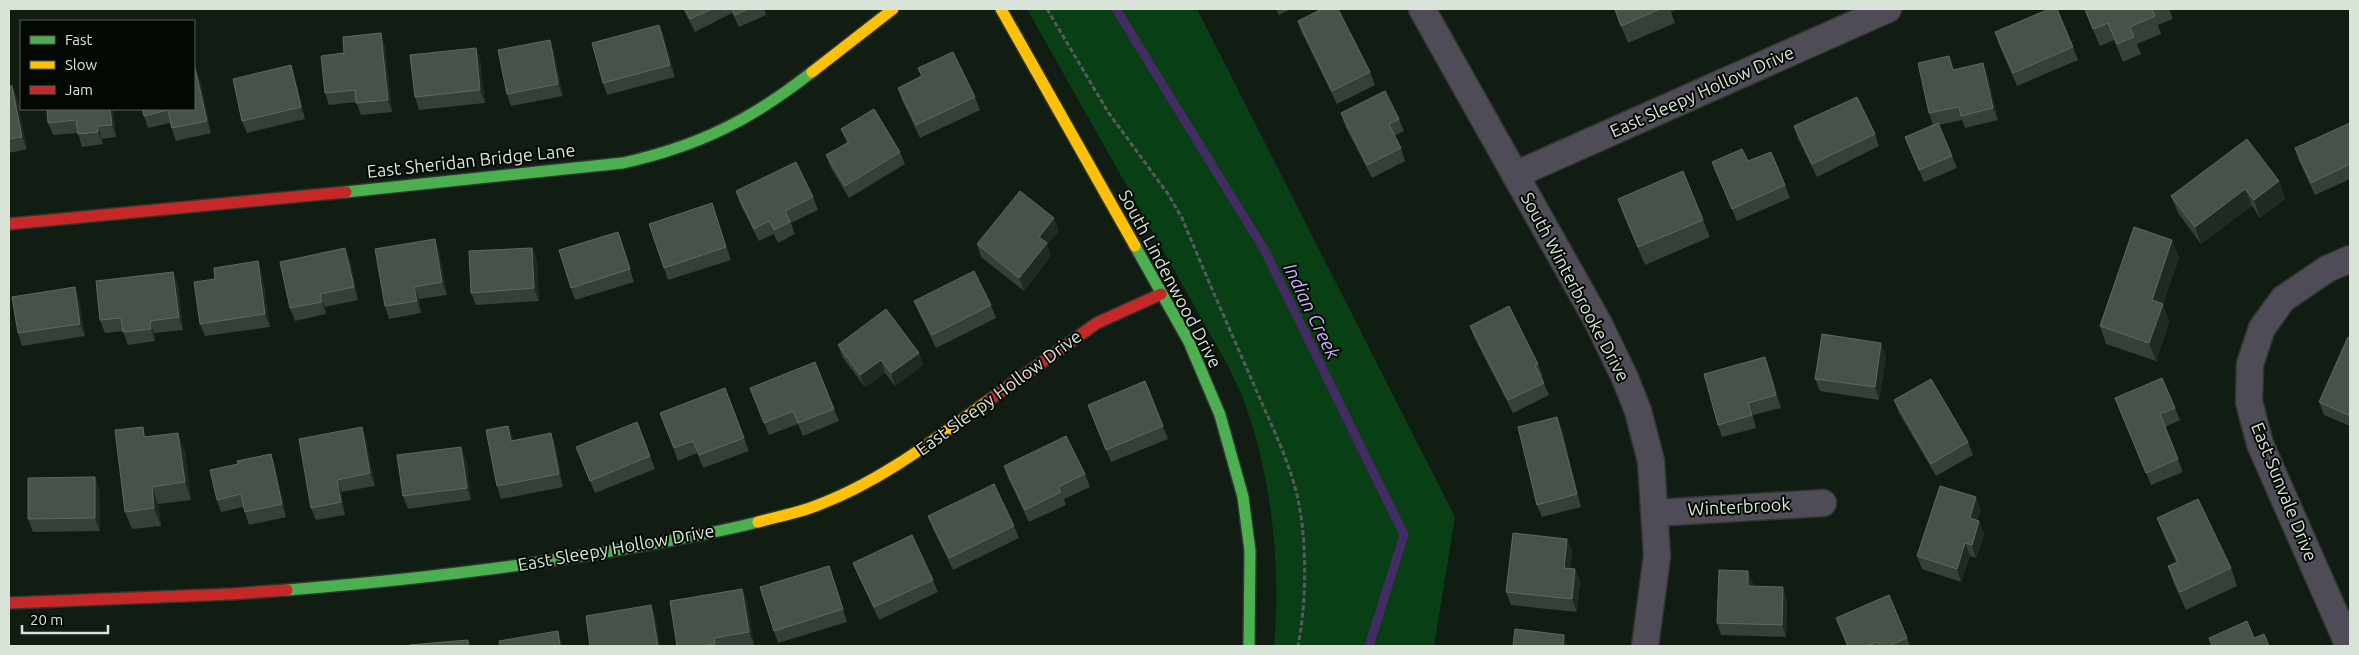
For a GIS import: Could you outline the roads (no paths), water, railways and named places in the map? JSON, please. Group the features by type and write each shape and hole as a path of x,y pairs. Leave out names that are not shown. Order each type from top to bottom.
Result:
{"street":[{"name":"East Sheridan Bridge Lane","path":"9,224 169,212 324,193 623,163 656,156 687,146 747,118 893,9"},
{"name":"South Lindenwood Drive","path":"1001,9 1189,342 1220,415 1243,497 1250,551 1248,646"},
{"name":"South Winterbrooke Drive","path":"1422,9 1598,322 1625,378 1638,411 1651,461 1657,556 1645,646"},
{"name":"East Sleepy Hollow Drive","path":"1515,175 1888,9"},
{"name":"East Sunvale Drive","path":"2349,646 2260,444 2249,402 2250,364 2262,328 2283,299 2327,269 2350,259"},
{"name":"East Sleepy Hollow Drive","path":"9,603 231,594 417,579 546,562 714,532 810,508 875,478 922,448 1097,323 1161,294"},
{"name":"Winterbrook","path":"1655,513 1823,503"}],"waterway":[{"name":"Indian Creek","path":"1116,9 1265,251 1404,535 1369,646"}]}
